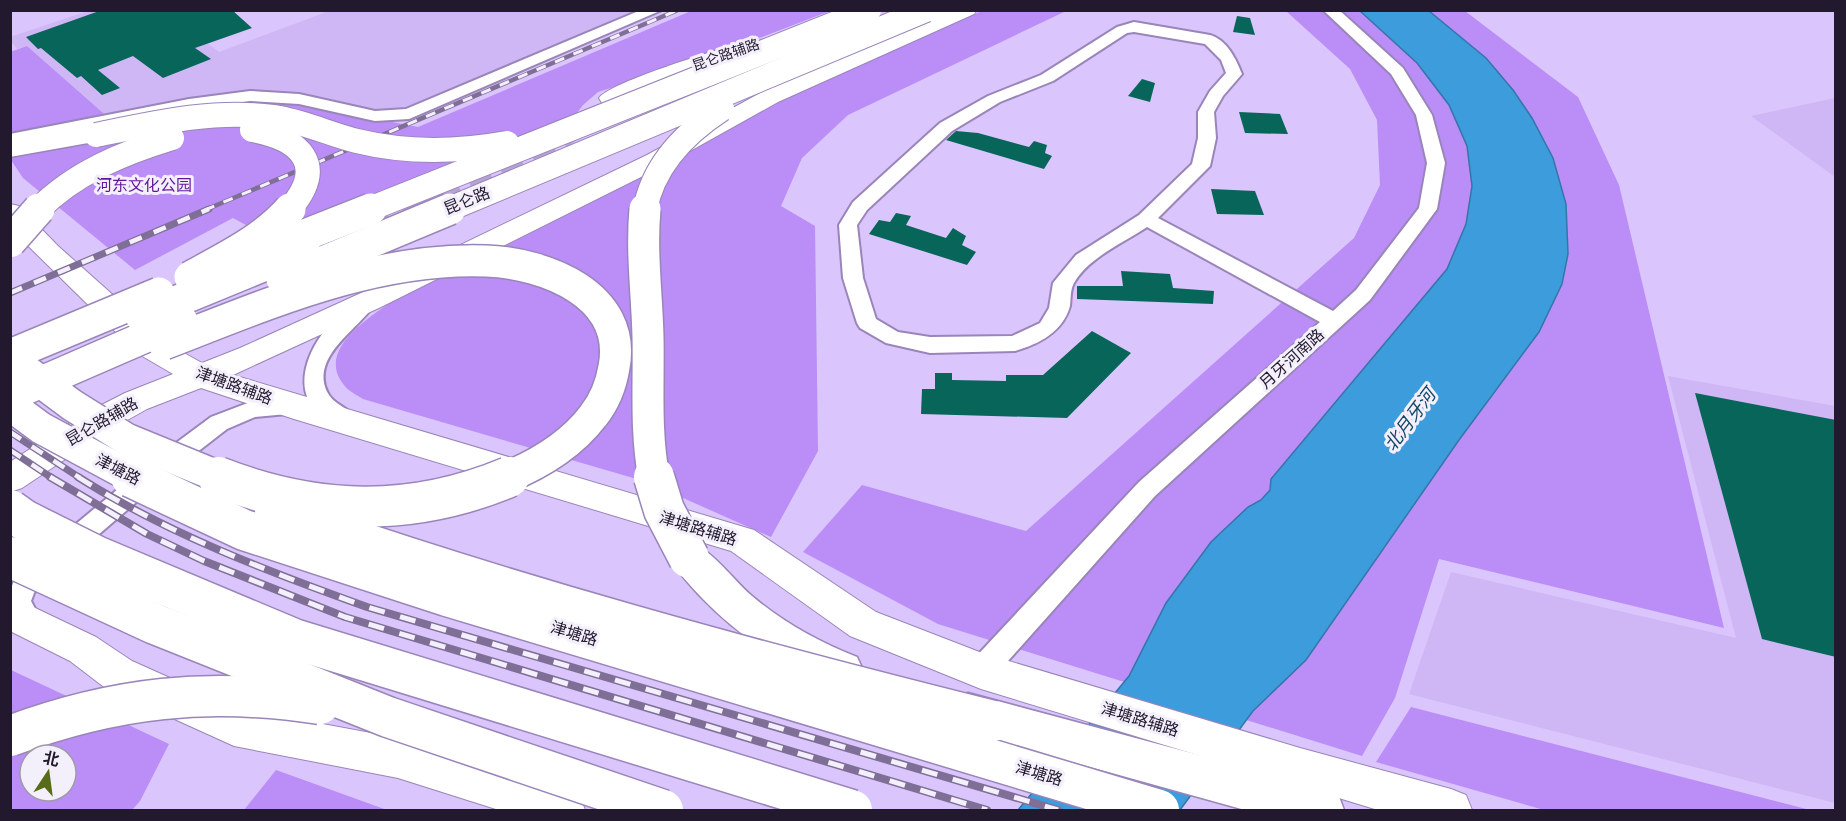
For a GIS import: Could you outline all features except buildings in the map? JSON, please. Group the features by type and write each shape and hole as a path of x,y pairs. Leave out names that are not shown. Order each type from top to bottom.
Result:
{"highway":[{"path":"10,149 188,119 249,115 293,120 342,137 391,147 451,149 520,140 869,10"},
{"name":"昆仑路","path":"14,377 886,10"},
{"name":"昆仑路","path":"14,377 389,233 926,10"},
{"path":"10,415 156,345 948,10"},
{"path":"778,83 722,109 680,142 663,165 645,208 648,338 646,432 654,480 666,517 689,558 713,586 741,612 781,641 833,666 993,721"},
{"path":"166,290 551,138 621,101"},
{"path":"10,242 38,210 71,183 107,162 153,143 191,133 238,129 269,133 283,138 298,148 306,160 308,178 298,199 288,212 247,243 14,377"},
{"path":"129,440 227,481 292,501 341,507 416,502 449,497 506,479 566,443 586,425 598,409 609,389 617,366 615,331 607,314 595,300 579,287 557,275 529,267 488,261 428,263 338,281 156,345"},
{"path":"10,342 14,377"},
{"path":"14,377 72,405 157,459 267,510 392,554 829,680 993,721 1322,810"},
{"name":"津塘路","path":"14,377 41,428 172,498 244,530 447,596 1159,810"},
{"path":"10,510 24,520 96,556 294,639 852,810"},
{"path":"10,557 155,624 388,717 663,810"},
{"path":"10,736 112,704 186,694 247,694 292,698 388,717"}],"main road":[{"name":"昆仑路辅路","path":"621,101 630,88 765,41 842,10"},
{"name":"昆仑路辅路","path":"10,479 95,423 136,401 251,356 371,300 656,160 770,97 967,10"},
{"name":"津塘路辅路","path":"10,212 48,252 122,319 200,376 576,493 741,540 863,624 981,671 1246,752 1451,810"},
{"path":"10,250 32,249 48,252"},
{"path":"95,423 131,392 142,377 156,345"},
{"path":"19,616 83,649 118,674 234,727 398,758 564,810"}],"street":[{"path":"10,139 189,104 250,96 300,99 375,116 410,114 655,10"},
{"name":"月牙河南路","path":"981,671 1147,489 1363,295 1428,209 1436,163 1425,115 1397,71 1330,10"},
{"path":"1134,27 1210,40 1228,58 1234,74 1216,94 1206,112 1207,138 1201,166 1146,219 1083,260 1063,283 1059,308 1047,328 1015,343 930,345 893,338 867,323 854,278 849,225 860,206 946,127 994,99 1047,78 1122,30 1134,27"},
{"path":"1146,219 1335,321"},
{"path":"351,423 321,402 315,379 316,367 319,356 333,334 371,300"},
{"path":"19,616 18,602 22,588 32,576 176,455 219,423 238,414 270,407 294,407"}],"shaded area":[{"path":"91,10 163,11 219,52 329,11 661,11 404,119 261,98 111,120 27,46 17,49 10,37"},
{"path":"1835,98 1835,177 1751,116"},
{"path":"1668,376 1835,406 1835,803 1409,694 1451,572 1736,638"}],"green space":[{"name":"河东文化公园","path":"691,11 830,11 718,54 598,92 583,105 573,118 275,241 233,218 135,270 23,178 11,160 10,52 27,46 111,120 165,110 257,101 283,101 418,127"},
{"path":"982,11 1066,11 848,115 802,158 781,206 815,226 818,451 771,537 647,482 363,399 344,385 337,372 336,359 341,347 360,325 394,300 758,109"},
{"path":"1286,11 1465,11 1578,97 1619,185 1724,628 1439,559 1395,698 1362,756 938,624 803,552 862,485 1026,531 1354,238 1380,185 1377,120 1350,69"},
{"path":"11,670 169,744 140,801 132,810 11,810"},
{"path":"1411,707 1810,810 1544,810 1376,762"},
{"path":"276,770 387,810 244,810"}],"water":[{"name":"北月牙河","path":"1360,11 1429,11 1486,58 1513,90 1532,118 1553,158 1566,204 1568,254 1562,284 1539,332 1459,440 1306,660 1253,711 1180,810 1018,810 1129,676 1166,603 1211,542 1270,490 1271,479 1447,269 1466,224 1472,186 1467,146 1449,105 1417,63"}],"tunnel":[{"path":"407,210 525,161 570,131"},
{"path":"281,263 411,209"}],"railway":[{"path":"205,210 678,10"},
{"path":"10,293 209,209"},
{"path":"10,432 80,478"},
{"path":"10,450 52,478"},
{"path":"50,477 147,534 204,561 345,617 987,810"},
{"path":"78,477 183,534 292,580 367,607 1058,810"}]}
